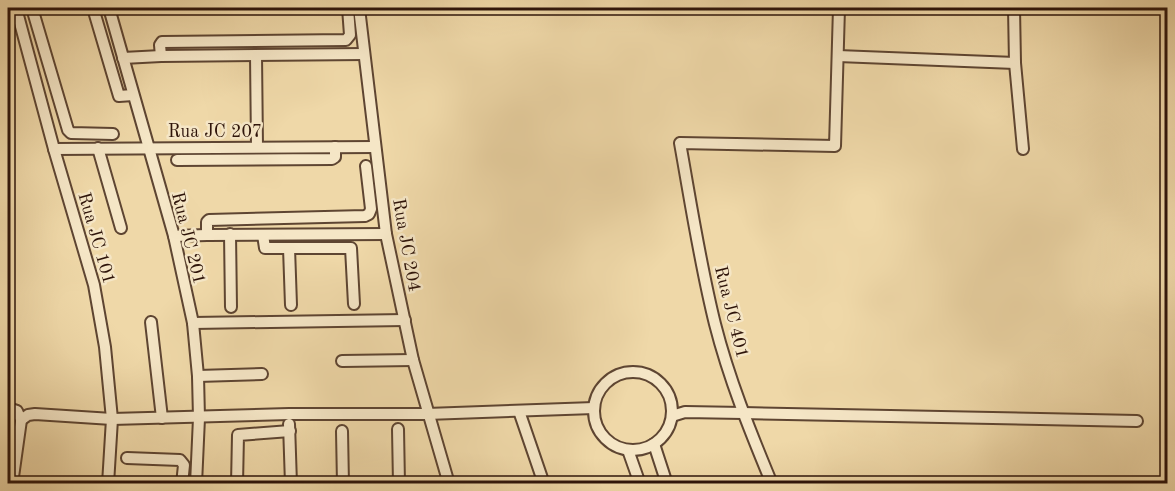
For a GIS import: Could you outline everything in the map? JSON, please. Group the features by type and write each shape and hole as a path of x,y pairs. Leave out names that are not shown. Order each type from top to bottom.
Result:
{"street":[{"name":"Rua JC 101","path":"16,8 94,285 105,347 112,419 108,483"},
{"path":"32,8 68,130 71,133 112,134"},
{"path":"93,8 119,96 133,95"},
{"name":"Rua JC 201","path":"109,8 174,236 193,323 199,418 196,483"},
{"path":"161,56 162,42 346,40 350,35 348,8"},
{"name":"Rua JC 204","path":"359,8 386,234 413,360 449,483"},
{"path":"839,8 838,56 1015,63"},
{"path":"1014,8 1015,63 1023,150"},
{"path":"123,58 364,54"},
{"path":"256,55 257,147"},
{"name":"Rua JC 401","path":"772,483 743,413 715,324 680,144 835,146 838,56"},
{"path":"177,160 332,159 335,157 335,147"},
{"name":"Rua JC 207","path":"54,149 375,147"},
{"path":"98,148 121,228"},
{"path":"207,234 209,220 365,216 369,214 370,209 366,165"},
{"path":"230,234 231,307"},
{"path":"263,234 264,247 351,248 354,304"},
{"path":"174,236 386,234"},
{"path":"289,248 291,305"},
{"path":"193,323 405,320"},
{"path":"151,322 162,418"},
{"path":"342,361 413,360"},
{"path":"631,371 648,374 662,384 670,399 672,416 666,432 654,444 642,449 628,450 614,445 602,435 595,422 594,408 598,392 608,380 631,371"},
{"path":"198,375 262,374"},
{"path":"8,408 16,411 21,420 12,483"},
{"path":"21,420 35,414 112,419 289,414 427,414 594,408"},
{"path":"519,411 544,483"},
{"path":"672,416 685,412 1137,421"},
{"path":"289,414 291,483"},
{"path":"398,429 399,483"},
{"path":"237,483 238,435 290,431"},
{"path":"342,432 344,483"},
{"path":"654,444 667,483"},
{"path":"628,450 640,483"},
{"path":"127,458 180,460 184,465 182,483"}]}
